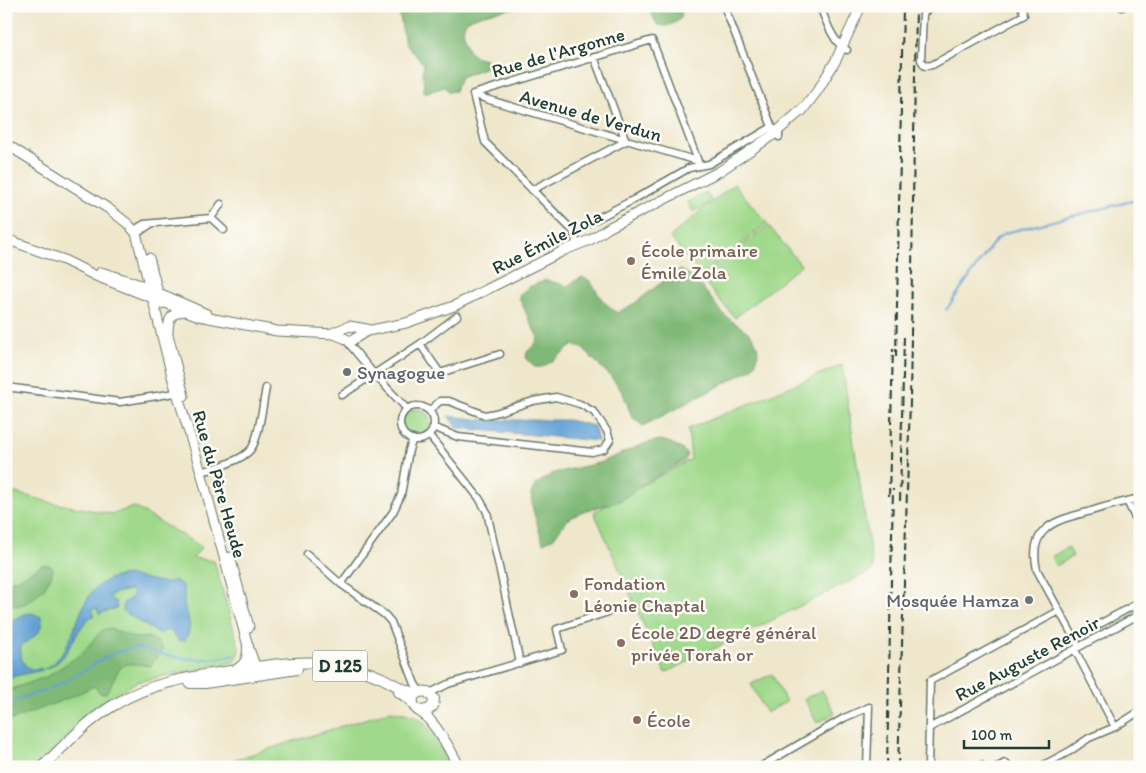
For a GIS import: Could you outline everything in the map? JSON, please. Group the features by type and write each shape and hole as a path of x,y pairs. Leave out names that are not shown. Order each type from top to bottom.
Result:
{"main road":[{"name":"Rue Émile Zola","path":"157,297 185,311 219,320 277,331 350,335 406,323 446,309 595,237 610,227 714,174 776,132 795,122 818,90 835,71 861,6"},
{"name":"Rue Émile Zola","path":"844,49 866,6"},
{"path":"6,144 109,210 137,231 157,297"},
{"path":"137,231 145,269 157,297"},
{"path":"6,239 76,265 132,282 157,297"},
{"path":"76,265 96,276 157,297"},
{"path":"132,282 141,278 145,269"},
{"name":"Rue Émile Zola","path":"157,297 194,307 219,320"},
{"name":"Rue du Père Heude","path":"157,297 168,332 180,392"},
{"name":"Rue du Père Heude","path":"157,297 180,392 204,471 258,670"},
{"path":"168,332 168,321 172,316 178,312 185,311"},
{"name":"Rue du Père Heude","path":"204,471 248,646 258,670"},
{"path":"236,670 241,668 247,661 248,646"},
{"name":"D 125","path":"174,683 205,683 296,662 332,664 366,672 383,678 401,689 420,695"},
{"name":"D 125","path":"42,767 93,720 114,704 150,688 236,670 258,670"},
{"path":"459,767 442,738 425,715 415,708 420,695 434,699 431,708 435,719 466,767"},
{"path":"420,711 431,708"}],"street":[{"path":"573,231 698,163 709,164 776,132 724,6"},
{"path":"820,6 834,38 844,49"},
{"path":"931,6 923,14 921,60 925,66 932,65 1024,15 1021,6"},
{"name":"Rue de l'Argonne","path":"473,94 652,40 698,163"},
{"path":"532,190 626,141 594,57"},
{"path":"473,94 485,142 573,231 577,245"},
{"name":"Avenue de Verdun","path":"473,94 698,163"},
{"path":"211,218 221,204"},
{"path":"137,231 151,224 211,218 224,230"},
{"path":"342,395 420,344 457,316"},
{"path":"350,335 354,350 407,410"},
{"path":"420,344 440,373 500,354"},
{"path":"6,387 120,402 180,392"},
{"path":"204,471 240,458 251,449 256,438 266,388"},
{"path":"429,411 440,401 449,401 484,414 494,413 533,401 556,397 580,404 594,412 610,440 604,449 592,452 458,438 433,427"},
{"path":"416,406 421,406 429,411 433,419 433,427 428,435 424,438 413,439 404,433 400,424 403,413 416,406"},
{"path":"428,435 479,498 487,512 520,664"},
{"path":"341,584 394,512 401,495 409,450 413,439"},
{"path":"1115,727 1074,638 1039,574 1035,560 1035,548 1039,537 1045,529 1057,520 1140,498"},
{"path":"1127,501 1140,528"},
{"path":"307,554 341,584 392,622 420,695 448,684 562,650 557,629 611,611"},
{"name":"Rue Auguste Renoir","path":"1074,638 1140,602"},
{"path":"928,767 930,680 1059,611"},
{"name":"Rue Auguste Renoir","path":"929,728 1140,614"},
{"path":"760,767 844,718 869,707 867,767"},
{"path":"1040,767 1070,751 1089,738 1115,727 1140,711"},
{"path":"998,767 1005,763 1010,767"}],"green space":[{"path":"398,6 522,6 484,14 466,22 464,33 469,51 476,57 486,59 487,67 461,77 455,91 449,92 445,87 424,93 424,64 405,44"},
{"path":"647,6 682,6 681,18 670,25 657,24"},
{"path":"734,184 767,223 702,276 670,237 710,203 693,212 688,202 706,192 712,202"},
{"path":"768,225 801,265 735,318 702,279"},
{"path":"681,270 701,286 728,318 748,332 754,339 758,354 752,369 643,426 632,417 623,393 611,377 582,348 573,345 542,367 535,367 526,358 527,352 536,343 538,338 519,295 529,287 546,280 567,286 582,277 590,281 603,301 617,313 635,303 674,273"},
{"path":"842,365 873,570 665,673 594,512 691,459 688,429"},
{"path":"416,409 426,413 430,423 426,433 416,437 406,433 402,423 406,413"},
{"path":"660,440 671,443 681,449 687,454 685,460 638,487 622,500 581,512 566,521 554,538 543,543 533,510 531,494 535,485 554,473 599,463 646,443"},
{"path":"12,492 53,503 112,514 134,507 202,547 193,558 214,561 239,648 238,656 234,662 136,682 109,700 35,767 6,767 6,493"},
{"path":"1068,547 1073,556 1056,566 1051,557"},
{"path":"42,565 49,565 53,568 52,575 43,589 36,596 21,605 13,606 6,604 6,582 20,578"},
{"path":"109,628 135,638 148,637 157,642 163,649 151,666 123,665 106,693 100,693 94,686 69,698 6,722 6,691 46,677 80,655 102,630"},
{"path":"772,674 786,702 766,713 751,684"},
{"path":"822,690 835,713 817,723 804,699"},
{"path":"390,711 412,715 423,722 436,740 450,765 449,767 211,767"}],"water":[{"path":"448,416 484,420 568,420 594,426 598,441 457,428"},
{"path":"126,575 167,583 174,580 183,587 189,626 188,635 185,640 179,641 171,631 167,630 159,634 123,611 123,603 132,597 133,593 131,590 115,593 110,596 110,599 116,602 117,608 99,614 98,610 94,608 92,611 94,615 87,621 60,660 53,666 44,669 52,665 65,649 82,609 97,586 109,579"},
{"path":"32,613 41,617 41,628 37,634 21,646 21,656 22,661 31,669 41,668 43,670 15,676 6,681 6,624 24,614"}],"waterway":[{"path":"946,310 991,246 1005,233 1140,199"},
{"path":"6,703 60,684 106,657 125,650 142,648 186,659 216,659 234,655"}],"railway":[{"path":"896,357 903,6"},
{"path":"898,767 910,401 916,6"},
{"path":"900,501 904,336"},
{"path":"889,496 893,349"},
{"path":"887,767 893,489"}],"place":[{"name":"École primaire Émile Zola","path":"631,261"},
{"name":"Synagogue","path":"347,372"},
{"name":"Fondation Léonie Chaptal","path":"574,594"},
{"name":"Mosquée Hamza","path":"1029,600"},
{"name":"École 2D degré général privée Torah or","path":"621,643"},
{"name":"École","path":"637,720"}]}
